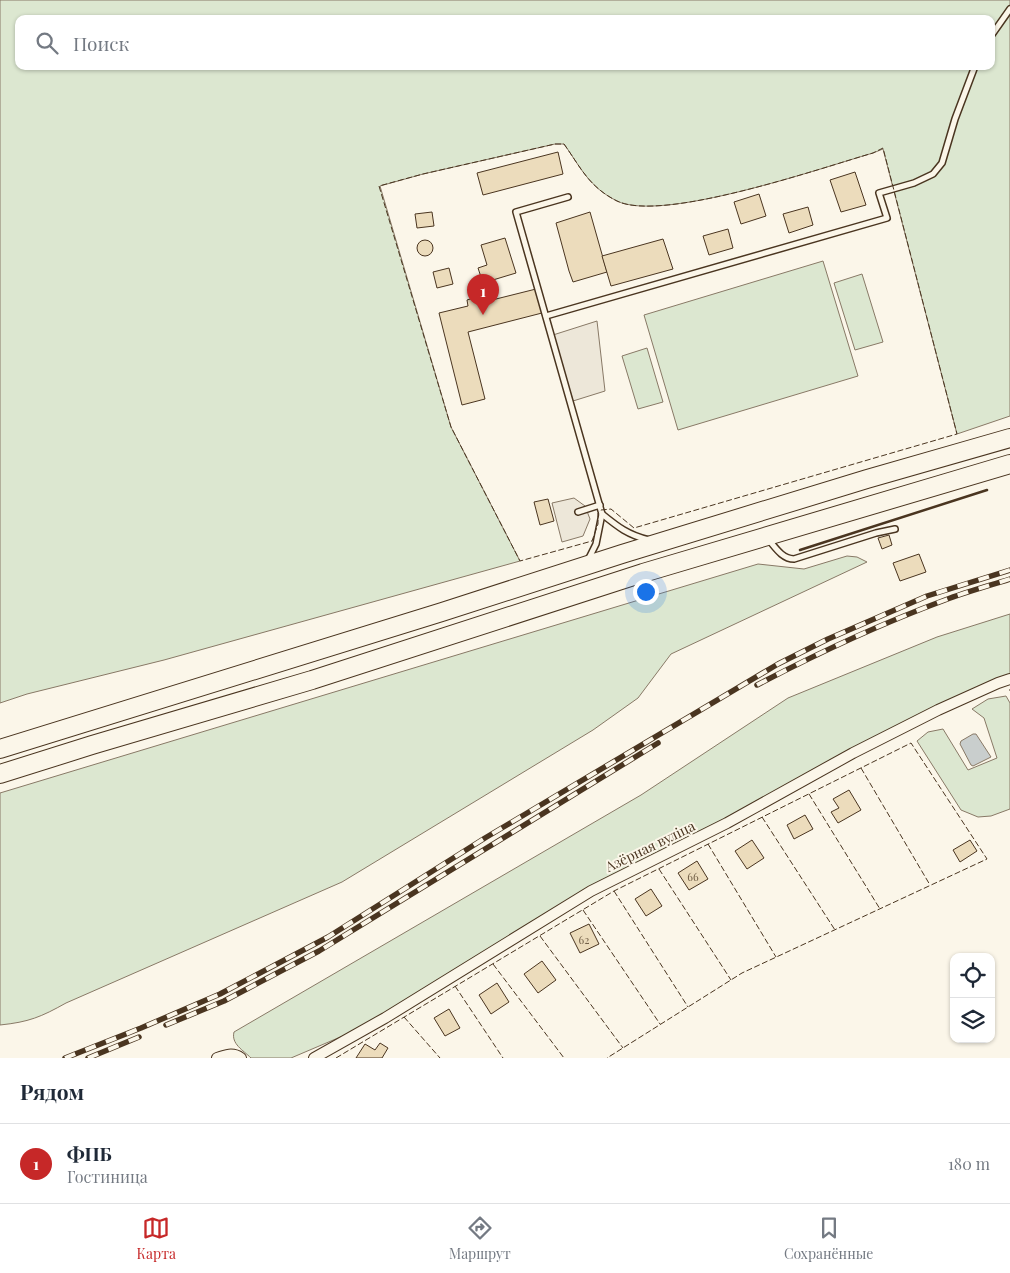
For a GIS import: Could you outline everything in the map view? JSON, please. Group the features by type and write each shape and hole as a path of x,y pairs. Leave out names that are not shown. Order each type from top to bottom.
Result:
{"highway":[{"path":"0,749 867,479 1010,438"},
{"path":"0,774 101,742 312,680 633,576 1010,464"}],"street":[{"name":"Азёрная вуліца","path":"314,1058 385,1018 591,890 727,823 853,753 938,710 1010,679"},
{"path":"217,1058 225,1054 236,1054 241,1058"}],"lane":[{"path":"995,30 1010,9"},
{"path":"546,316 887,218 879,193 914,183 933,174 942,163 954,119 973,70"},
{"path":"568,197 516,212 602,514 596,544 585,566"},
{"path":"578,512 600,505"},
{"path":"602,514 634,537 660,543"},
{"path":"766,536 788,559 895,529"}],"green space":[{"path":"0,0 1010,0 1010,416 957,434 883,149 781,181 742,191 669,205 639,206 617,201 607,196 586,176 564,144 555,144 423,174 380,186 451,427 520,561 164,660 27,694 0,703"},
{"path":"823,261 858,376 678,430 644,315"},
{"path":"862,274 883,342 855,350 834,283"},
{"path":"647,348 663,402 638,409 622,356"},
{"path":"847,556 857,557 867,562 671,654 638,698 593,730 342,882 42,1015 0,1025 0,793 758,564 804,569"},
{"path":"1010,614 1010,680 997,683 591,891 385,1018 291,1058 251,1058 234,1040 234,1032 641,795 788,698 937,637"},
{"path":"1006,696 1010,703 1010,809 991,816 978,817 961,810 917,741 928,732 943,729 968,770 997,758 984,718 972,709 988,699"}],"shaded area":[{"path":"597,321 605,391 573,401 553,335"},
{"path":"574,498 585,506 590,519 583,536 562,542 552,503"},
{"path":"976,734 991,757 973,766 960,744 961,741"}],"building":[{"path":"558,152 563,174 483,195 477,173"},
{"path":"855,172 866,205 841,212 830,180"},
{"path":"759,194 766,216 741,224 734,202"},
{"path":"808,207 813,225 789,233 783,214"},
{"path":"432,212 434,226 417,228 415,214"},
{"path":"590,212 607,272 573,282 556,223"},
{"path":"728,229 733,248 709,255 703,236"},
{"path":"505,238 516,273 483,283 478,268 487,265 481,245"},
{"path":"663,239 673,269 611,286 602,256"},
{"path":"422,240 428,240 433,245 431,254 422,256 417,251 417,245"},
{"path":"449,268 453,284 437,288 433,272"},
{"path":"536,289 542,313 468,332 485,399 462,405 439,313 468,306 467,300 483,295 484,302"},
{"path":"548,499 554,521 540,525 534,502"},
{"path":"889,535 892,545 882,549 878,538"},
{"path":"919,554 926,572 900,581 893,563"},
{"path":"849,790 861,810 838,823 831,812 839,808 833,799"},
{"path":"805,815 813,829 794,839 787,825"},
{"path":"752,840 764,858 747,869 735,851"},
{"path":"970,840 977,851 960,862 953,850"},
{"path":"697,861 708,879 689,890 678,873"},
{"path":"651,889 662,906 646,916 635,899"},
{"path":"589,924 599,944 580,953 570,933"},
{"path":"542,961 556,980 538,993 524,974"},
{"path":"497,983 509,1002 491,1014 479,995"},
{"path":"449,1009 460,1028 445,1036 434,1018"},
{"path":"380,1043 388,1048 382,1058 356,1058 365,1044 375,1050"}],"railway":[{"path":"65,1058 220,994 328,937 485,838 778,664 828,639 927,596 1010,570"},
{"path":"757,685 826,650 873,629 953,597 1010,579"},
{"path":"166,1025 224,1001 319,951 658,743"},
{"path":"88,1058 139,1037"}],"fence":[{"path":"555,144 564,144 586,176 607,196 617,201 639,206 669,205 742,191 873,153 883,148 957,434 634,528 611,509 601,510 598,513 598,524 592,541 520,561 451,427 379,186 555,144"},
{"path":"336,1058 614,891 911,743 987,859 742,973 607,1058"},
{"path":"861,768 930,885"},
{"path":"809,794 880,909"},
{"path":"762,817 835,930"},
{"path":"708,844 776,957"},
{"path":"659,869 731,980"},
{"path":"614,891 688,1007"},
{"path":"583,910 660,1024"},
{"path":"540,936 623,1048"},
{"path":"493,964 564,1058"},
{"path":"455,986 503,1058"},
{"path":"404,1017 440,1058"}],"wall":[{"path":"800,550 987,490"}],"place":[{"name":"ФПБ","path":"483,315"}]}
